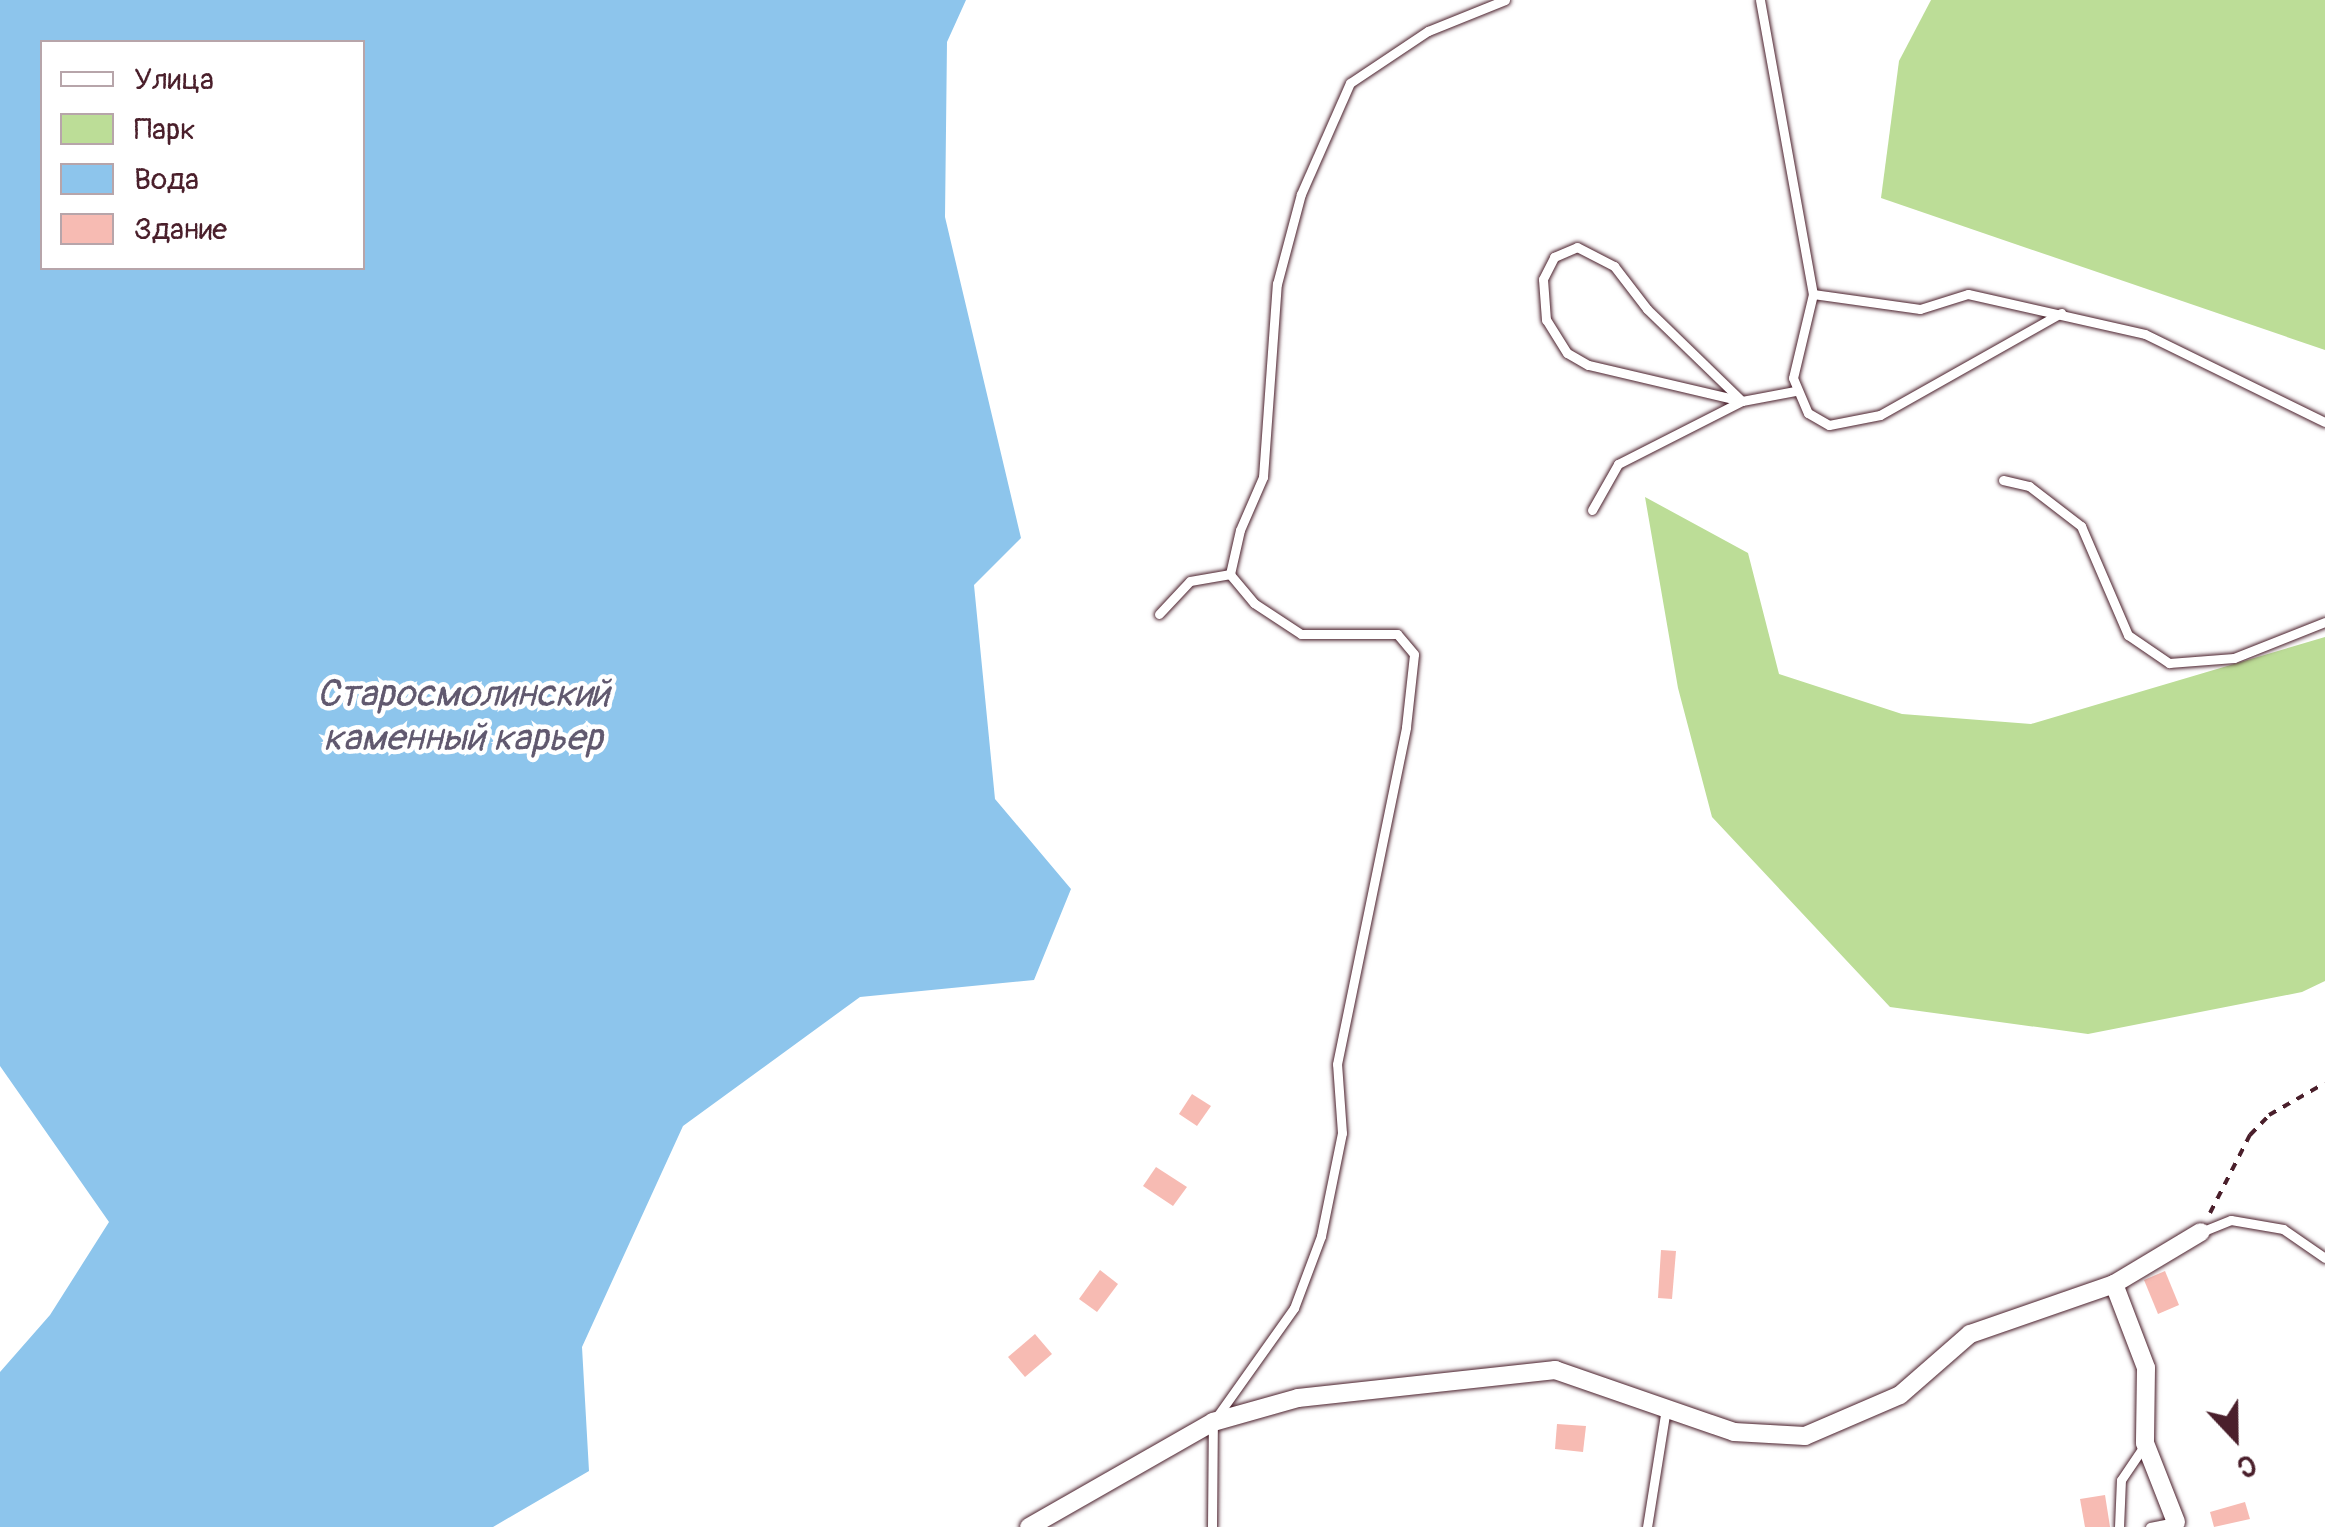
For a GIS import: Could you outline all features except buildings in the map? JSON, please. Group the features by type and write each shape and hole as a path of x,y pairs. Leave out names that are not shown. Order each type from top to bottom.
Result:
{"street":[{"path":"1029,1527 1213,1422 1298,1398 1556,1370 1734,1432 1805,1436 1900,1396 1970,1334 2114,1284 2201,1232"},
{"path":"2114,1284 2146,1368 2145,1444 2176,1522"}],"lane":[{"path":"1230,574 1240,530 1263,477 1278,284 1334,106 1370,64 1428,31 1505,0"},
{"path":"1760,0 1813,294 1795,392 1808,414 1829,425 1880,415 2061,313"},
{"path":"1577,247 1614,266 1647,309 1742,401 1588,365 1567,352 1546,320 1544,279 1554,256 1577,247"},
{"path":"1813,294 1920,308 1968,294 2146,334 2325,422"},
{"path":"1592,510 1618,464 1742,401 1795,392"},
{"path":"2003,480 2029,486 2080,526 2128,636 2169,663 2234,658 2325,622"},
{"path":"1160,614 1190,582 1230,574"},
{"path":"1212,1527 1213,1422 1294,1308 1321,1236 1342,1133 1337,1064 1391,804 1414,654 1396,634 1301,634 1254,603 1230,574"},
{"path":"2201,1232 2230,1220 2282,1229 2325,1258"},
{"path":"1648,1527 1666,1409"},
{"path":"2119,1527 2121,1480 2145,1444"},
{"path":"2150,1527 2176,1522"}],"path":[{"path":"2201,1232 2250,1135 2269,1116 2325,1083"}],"green space":[{"path":"1931,0 2325,0 2325,350 1881,198 1899,61"},
{"path":"1645,497 1748,553 1779,674 1902,714 2031,724 2325,637 2325,981 2302,992 2088,1034 1890,1007 1712,817 1678,688"}],"water":[{"name":"Старосмолинский каменный карьер","path":"0,0 966,0 947,42 945,217 1021,538 974,585 995,799 1071,889 1034,980 860,997 683,1126 582,1347 589,1471 493,1527 0,1527 0,1372 50,1315 109,1222 0,1066"}]}
